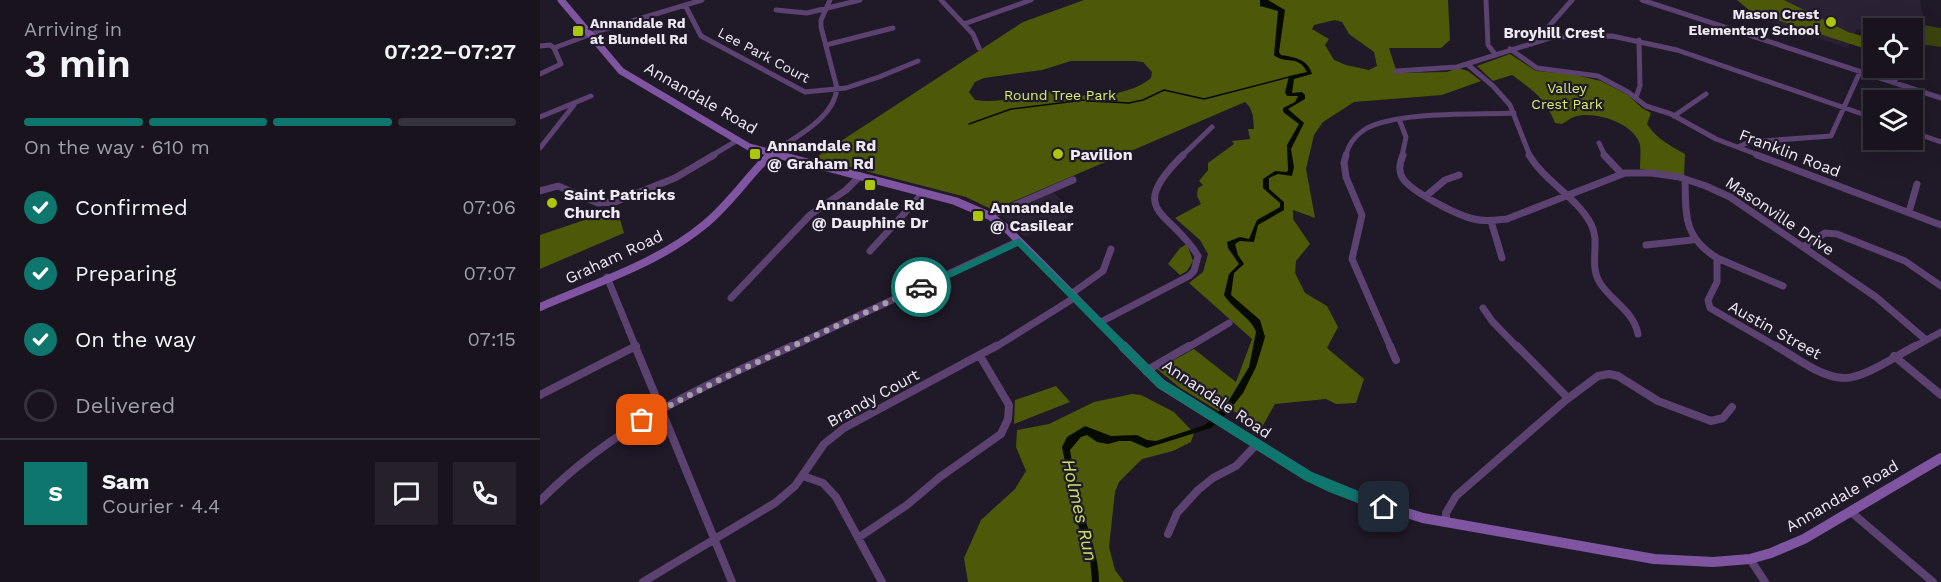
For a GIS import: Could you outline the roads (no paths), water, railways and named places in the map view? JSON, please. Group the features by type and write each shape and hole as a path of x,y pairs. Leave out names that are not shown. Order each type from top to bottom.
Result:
{"main road":[{"name":"Annandale Road","path":"561,0 621,71 749,147 970,206 990,216 1019,241 1161,384 1256,445 1334,488 1405,514 1663,560 1713,562 1750,558 1794,544 1941,458"},
{"name":"Graham Road","path":"540,307 665,251 703,227 721,211 752,172 772,153"}],"street":[{"path":"554,48 702,0"},
{"path":"772,153 828,111 835,102 837,88 821,24 830,0"},
{"path":"776,10 788,13 825,10 860,0"},
{"path":"943,0 977,39 979,48"},
{"path":"964,24 1031,0"},
{"path":"1486,0 1488,45 1495,54"},
{"path":"1536,40 1572,0"},
{"path":"1642,0 1941,98"},
{"name":"Lee Park Court","path":"685,5 700,36 805,92 821,92 893,74 918,61"},
{"path":"826,45 893,28"},
{"path":"1396,71 1434,70 1467,64 1536,40 1589,35 1639,40 1677,50 1863,114"},
{"path":"1636,97 1640,86 1639,40"},
{"path":"540,45 550,45 554,48 561,64 540,74"},
{"name":"Franklin Road","path":"1510,49 1534,67 1594,75 1636,97 1646,106 1674,116 1707,134 1941,225"},
{"path":"1467,64 1500,93 1514,113 1522,142 1530,157 1587,216 1595,231 1593,266 1598,280 1633,318 1638,334"},
{"path":"1738,147 1749,142 1828,137 1833,134 1860,72"},
{"path":"1894,83 1896,78"},
{"path":"1674,116 1706,93"},
{"path":"540,117 574,105 591,96"},
{"path":"540,148 574,105"},
{"path":"1396,360 1352,259 1353,245 1362,215 1346,178 1344,164 1347,150 1358,135 1377,124 1399,119 1514,113"},
{"name":"Masonville Drive","path":"1399,119 1406,137 1399,164 1400,173 1406,183 1464,217 1491,221 1507,219 1622,174 1639,173 1685,179 1711,187 1730,197 1876,297 1926,340"},
{"path":"1099,323 1189,276 1194,271 1198,256 1194,247 1163,218 1156,207 1155,193 1163,174 1212,127"},
{"path":"1923,136 1941,142"},
{"path":"540,191 558,186 598,203 615,202 675,178 738,140"},
{"path":"1599,143 1602,153 1622,174"},
{"path":"1426,196 1446,180 1459,175"},
{"path":"731,298 810,215 846,190 860,177"},
{"path":"1685,179 1688,229 1692,240 1702,250 1717,258 1783,286"},
{"path":"990,216 1072,180"},
{"path":"1909,212 1917,184"},
{"path":"870,251 923,193"},
{"path":"1491,221 1502,258"},
{"path":"1803,247 1825,233 1838,234 1905,261 1941,286"},
{"path":"1646,245 1692,240"},
{"path":"540,501 590,454 624,430 735,373 1019,241"},
{"name":"Brandy Court","path":"643,582 775,503 803,476 824,444 844,428 980,356 1072,296 1103,271 1111,249"},
{"name":"Austin Street","path":"1717,258 1719,277 1708,300 1710,308 1818,370 1835,377 1853,377 1894,356"},
{"path":"608,277 732,582"},
{"path":"1483,308 1492,321 1568,398"},
{"path":"1146,371 1229,323"},
{"path":"1941,332 1894,356 1941,395"},
{"path":"540,395 636,346"},
{"path":"858,538 907,506 940,477 1000,434 1008,419 1009,405 980,356"},
{"path":"1446,522 1446,513 1456,496 1568,398 1598,376 1609,374 1626,380 1658,401 1711,421 1723,418 1732,407"},
{"path":"1168,534 1177,513 1198,490 1213,478 1236,466 1256,445"},
{"path":"803,476 815,479 830,489 882,582"},
{"path":"1851,512 1933,582"},
{"path":"1750,558 1765,582"}],"water":[{"name":"Holmes Run","path":"1260,0 1268,0 1285,10 1279,52 1281,55 1304,62 1312,74 1294,79 1292,93 1302,92 1305,99 1288,109 1304,123 1291,149 1294,167 1292,176 1278,174 1269,178 1269,189 1284,202 1284,210 1258,225 1254,242 1240,241 1235,244 1244,264 1234,273 1231,295 1260,320 1265,337 1256,367 1243,393 1211,428 1147,448 1131,441 1108,444 1097,442 1087,435 1081,437 1070,450 1080,502 1097,563 1099,582 1092,582 1090,558 1077,522 1062,447 1067,437 1085,426 1111,436 1137,435 1156,441 1205,425 1228,402 1249,367 1256,332 1251,323 1224,295 1229,274 1239,264 1228,248 1227,242 1240,237 1249,239 1257,220 1280,207 1280,203 1263,188 1263,179 1275,171 1287,172 1288,170 1287,145 1299,124 1283,112 1283,108 1295,102 1298,96 1287,96 1285,92 1289,76 1307,72 1300,63 1274,55 1278,11 1260,6"}],"waterway":[{"path":"1089,101 1129,103 1143,100 1164,90 1204,99 1289,77"},
{"path":"969,124 1011,109 1084,100"}],"place":[{"name":"Mason Crest Elementary School","path":"1831,22"},
{"name":"Annandale Rd at Blundell Rd","path":"578,31"},
{"name":"Annandale Rd @ Graham Rd","path":"755,154"},
{"name":"Pavilion","path":"1058,154"},
{"name":"Annandale Rd @ Dauphine Dr","path":"870,185"},
{"name":"Saint Patricks Church","path":"552,203"},
{"name":"Annandale @ Casilear","path":"978,216"}],"district":[{"name":"Broyhill Crest","path":"1554,33"}],"park label":[{"name":"Round Tree Park","path":"1060,95"},
{"name":"Valley Crest Park","path":"1567,96"}]}
